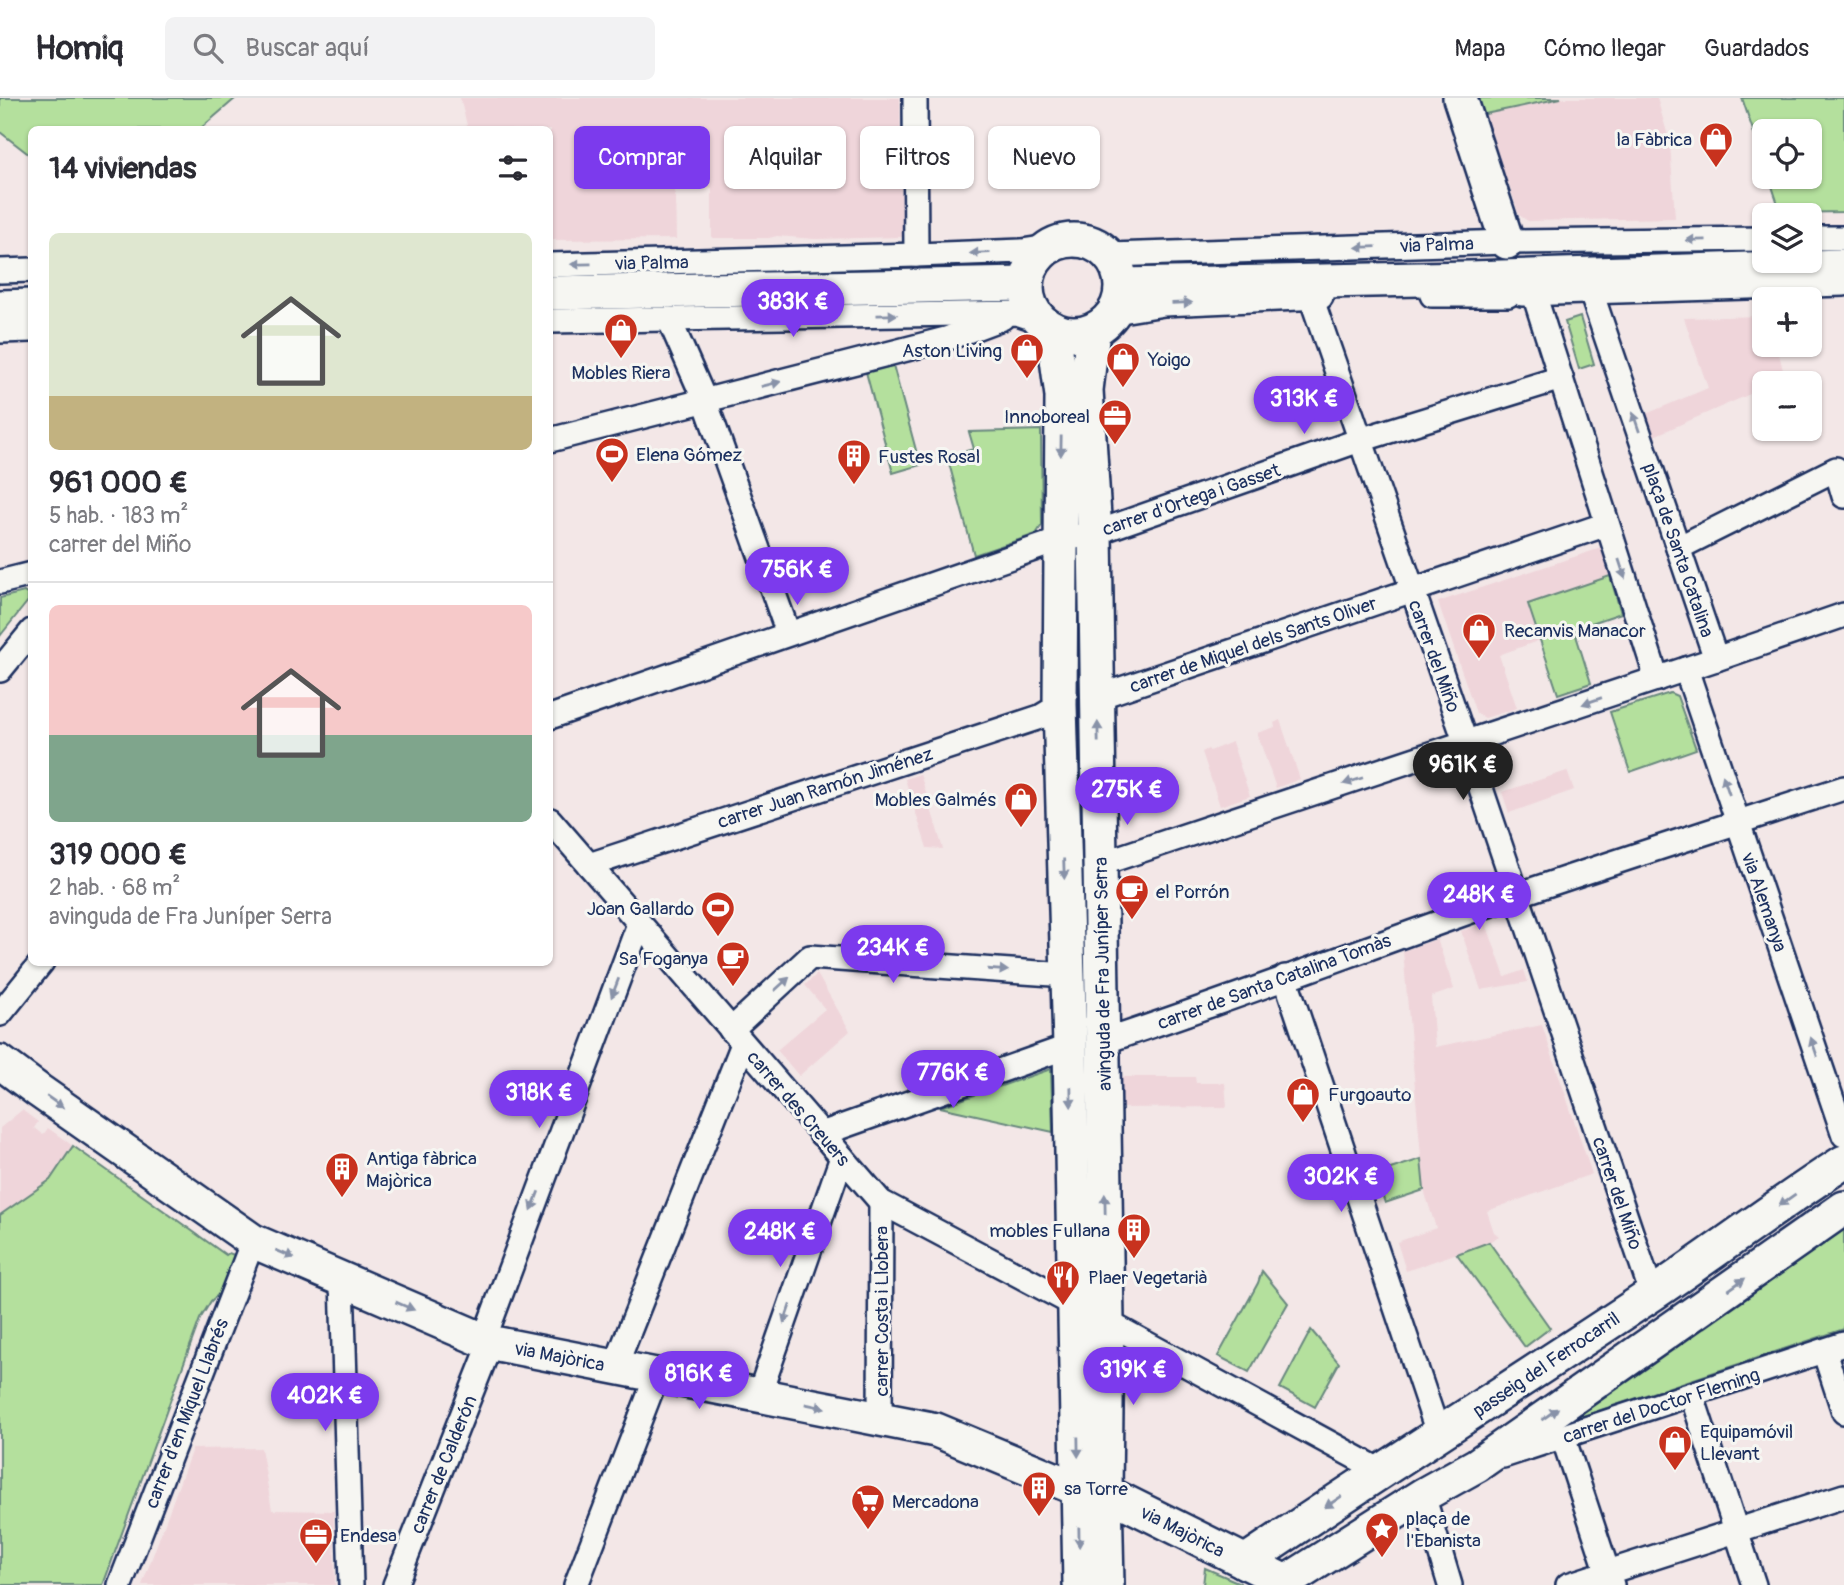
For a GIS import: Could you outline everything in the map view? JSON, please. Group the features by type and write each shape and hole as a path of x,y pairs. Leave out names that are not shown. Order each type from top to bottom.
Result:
{"main road":[{"path":"1460,98 1507,242"},
{"path":"1110,296 1096,245 1083,240 1069,240 1048,247 1038,256 1031,268 1034,312 1079,334 1110,296 1470,278 1844,266"},
{"name":"via Palma","path":"553,293 1034,312"},
{"name":"avinguda de Fra Juníper Serra","path":"1091,1490 1107,1321 1095,533 1086,390 1110,296"},
{"path":"0,307 28,306"},
{"name":"avinguda de Fra Juníper Serra","path":"1034,312 1062,396 1060,705 1075,1304 1091,1490"},
{"name":"via Majòrica","path":"0,1062 253,1241 488,1342 936,1430 1091,1490 1286,1584"},
{"name":"passeig del Ferrocarril","path":"1245,1562 1652,1294 1844,1162"},
{"path":"1286,1584 1423,1495 1477,1465 1844,1208"},
{"path":"1080,1585 1091,1490"},
{"path":"1091,1490 1107,1585"}],"street":[{"path":"915,98 916,255"},
{"path":"1822,238 1844,238"},
{"name":"via Palma","path":"1110,296 1507,242 1752,239"},
{"name":"via Palma","path":"553,265 916,255 1022,251 1048,247"},
{"path":"0,271 28,270"},
{"name":"via Palma","path":"1470,278 1508,295"},
{"path":"1657,679 1534,294 1844,284"},
{"name":"plaça de Santa Catalina","path":"1100,864 1716,659 1591,292"},
{"name":"via Palma","path":"1110,296 1164,304 1311,297 1534,294"},
{"name":"carrer del Miño","path":"1311,297 1518,895 1652,1294"},
{"path":"553,321 1034,312"},
{"path":"553,439 946,340 1034,312"},
{"path":"669,319 705,401 788,633"},
{"path":"0,331 28,330"},
{"name":"carrer d'Ortega i Gasset","path":"553,716 1060,540 1095,533 1360,440 1561,378"},
{"path":"1678,548 1836,470 1844,496"},
{"name":"carrer de Miquel dels Sants Oliver","path":"1098,697 1607,524"},
{"path":"0,583 28,575"},
{"path":"1716,659 1844,615"},
{"path":"0,670 28,636"},
{"name":"via Alemanya","path":"1686,669 1844,1135"},
{"name":"carrer Juan Ramón Jiménez","path":"589,865 1040,717 1060,705"},
{"name":"carrer de Santa Catalina Tomàs","path":"1103,1042 1214,1005 1285,977 1518,895 1844,788"},
{"name":"carrer des Creuers","path":"553,823 881,1202 1107,1321 1381,1471"},
{"name":"carrer de Calderón","path":"395,1585 486,1355 487,1331 639,924"},
{"path":"615,1367 737,1037 810,957 1067,975"},
{"path":"0,1014 39,966"},
{"path":"1285,977 1439,1436"},
{"path":"821,1134 1070,1046"},
{"path":"759,1395 842,1157"},
{"name":"carrer Costa i Llobera","path":"880,1419 881,1202"},
{"name":"carrer d'en Miquel Llabrés","path":"120,1585 253,1241"},
{"path":"342,1279 351,1585"},
{"path":"1834,1348 1844,1412"},
{"name":"carrer del Doctor Fleming","path":"1477,1465 1834,1348"},
{"path":"576,1585 657,1375"},
{"path":"1692,1396 1754,1585"},
{"path":"1563,1437 1609,1579"},
{"path":"1423,1495 1450,1585"},
{"path":"1568,1585 1609,1579 1736,1530 1844,1496"}],"shaded area":[{"path":"460,98 900,98 900,126 860,126 860,189 901,189 902,237 712,238 710,126 574,126 574,189 675,189 676,239 553,240 553,126 467,126"},
{"path":"1561,98 1657,98 1670,143 1675,218 1528,221 1519,215 1480,115"},
{"path":"1752,316 1752,357 1780,357 1783,371 1752,371 1752,393 1654,436 1646,414 1708,388 1684,318"},
{"path":"1601,548 1610,576 1528,604 1540,640 1499,655 1517,708 1485,718 1476,713 1438,602"},
{"path":"1280,720 1300,779 1276,788 1257,733 1275,727 1274,723"},
{"path":"1232,742 1250,796 1220,806 1202,752"},
{"path":"1567,771 1574,790 1509,813 1502,792"},
{"path":"920,774 943,849 927,848 905,779"},
{"path":"1486,923 1505,977 1524,970 1528,982 1481,990 1461,931"},
{"path":"1437,939 1454,989 1431,997 1435,1047 1542,1025 1592,1174 1487,1211 1494,1232 1499,1236 1406,1271 1397,1242 1436,1228 1424,1190 1403,951"},
{"path":"817,974 850,1031 799,1076 777,1050 825,1009 805,985"},
{"path":"1119,1077 1195,1077 1196,1083 1225,1083 1227,1107 1119,1108"},
{"path":"22,1110 38,1122 34,1128 43,1135 48,1128 73,1146 50,1180 0,1215 0,1128"},
{"path":"261,1448 272,1510 334,1511 335,1585 142,1585 192,1449"}],"green space":[{"path":"0,98 236,98 203,126 28,126 28,154 0,132"},
{"path":"1474,98 1561,98 1480,115"},
{"path":"1742,98 1844,98 1844,212 1822,212 1822,203 1778,203 1773,189 1822,189 1822,119 1752,119 1752,128"},
{"path":"1580,317 1594,364 1579,369 1565,322"},
{"path":"893,365 920,465 893,473 866,372"},
{"path":"1041,430 1042,525 1036,534 974,555 947,456 974,449 969,432"},
{"path":"1610,576 1621,613 1574,629 1591,683 1558,694 1528,604"},
{"path":"24,592 28,595 28,601 0,636 0,598"},
{"path":"1670,693 1677,696 1696,749 1630,772 1610,712"},
{"path":"1051,1069 1053,1132 940,1107"},
{"path":"73,1146 226,1255 229,1253 237,1256 228,1286 211,1301 200,1319 103,1585 0,1585 0,1215 50,1180"},
{"path":"1421,1159 1424,1190 1385,1203 1375,1174"},
{"path":"1844,1230 1844,1329 1577,1418 1577,1415"},
{"path":"1489,1242 1550,1328 1525,1347 1457,1254"},
{"path":"1262,1271 1288,1303 1249,1372 1218,1356"},
{"path":"1311,1330 1339,1363 1315,1407 1280,1388"},
{"path":"1205,1568 1240,1583 1240,1585 1203,1585"}],"place":[{"name":"la Fàbrica","path":"1716,169"},
{"name":"Mobles Riera","path":"621,360"},
{"name":"Aston Living","path":"1027,380"},
{"name":"Yoigo","path":"1123,389"},
{"name":"Innoboreal","path":"1115,446"},
{"name":"Elena Gómez","path":"612,484"},
{"name":"Fustes Rosal","path":"854,486"},
{"name":"Recanvis Manacor","path":"1479,660"},
{"name":"Mobles Galmés","path":"1021,829"},
{"name":"el Porrón","path":"1132,921"},
{"name":"Joan Gallardo","path":"718,938"},
{"name":"Sa Foganya","path":"733,988"},
{"name":"Furgoauto","path":"1303,1124"},
{"name":"Antiga fàbrica Majòrica","path":"342,1199"},
{"name":"mobles Fullana","path":"1134,1260"},
{"name":"Plaer Vegetarià","path":"1063,1307"},
{"name":"Equipamóvil Llevant","path":"1675,1472"},
{"name":"sa Torre","path":"1039,1518"},
{"name":"Mercadona","path":"868,1531"},
{"name":"plaça de l'Ebanista","path":"1382,1559"},
{"name":"Endesa","path":"316,1565"}]}
